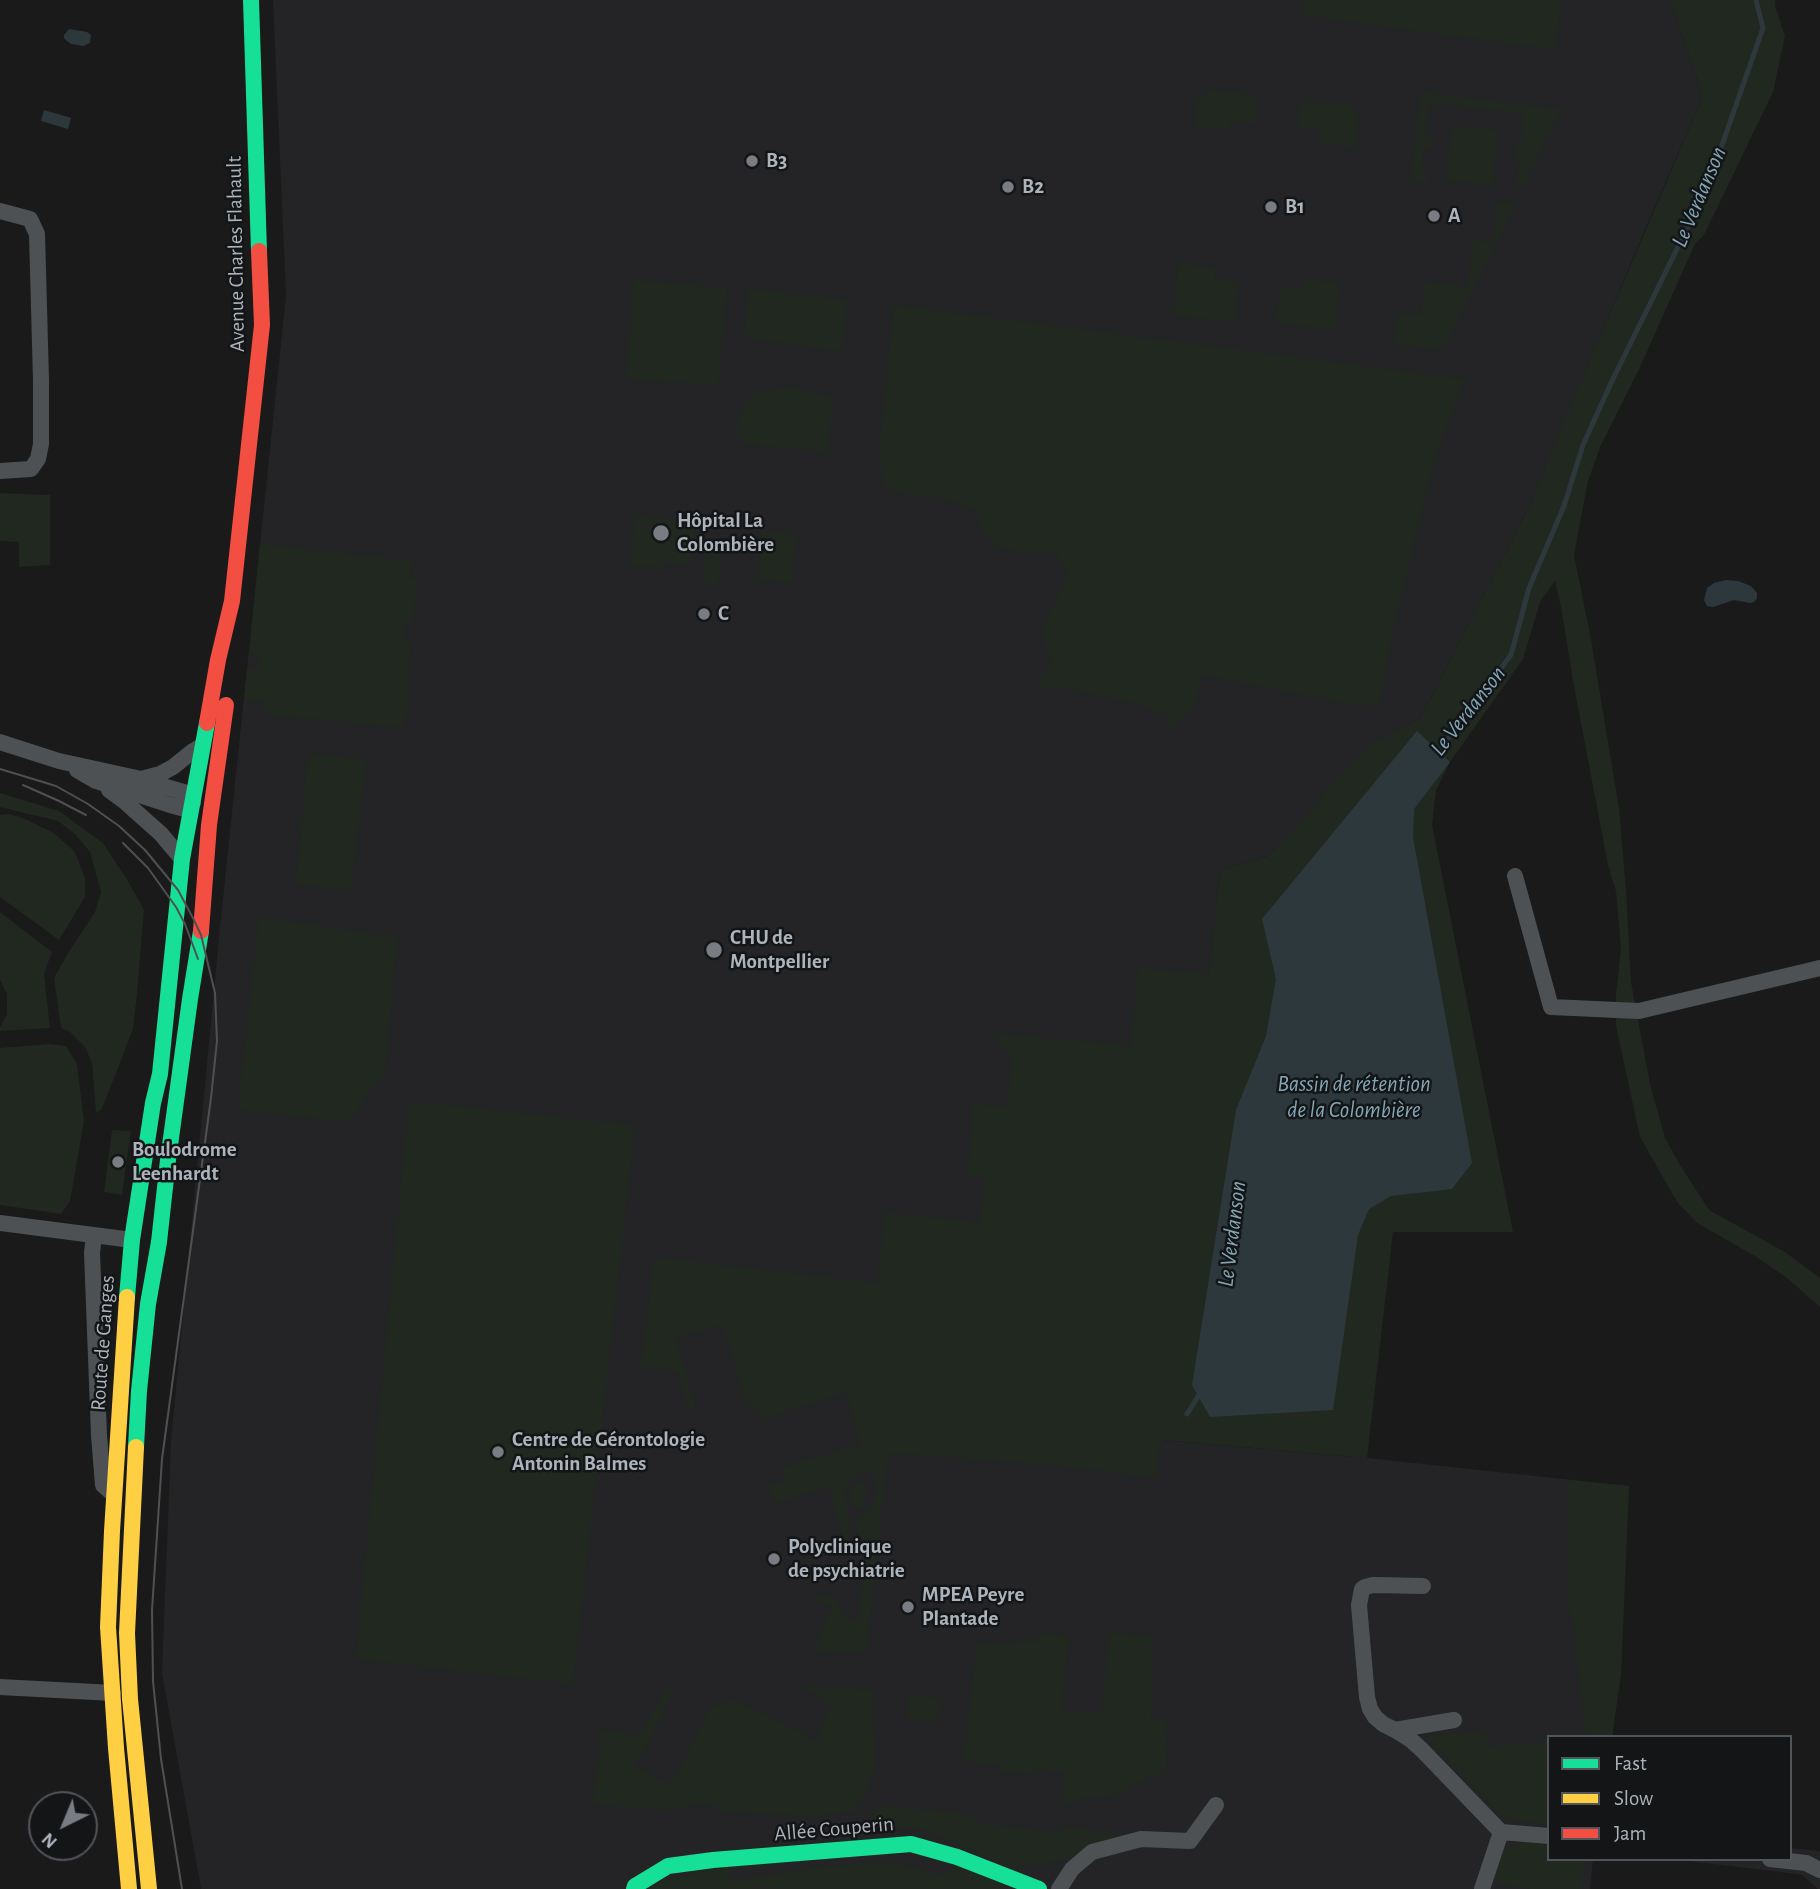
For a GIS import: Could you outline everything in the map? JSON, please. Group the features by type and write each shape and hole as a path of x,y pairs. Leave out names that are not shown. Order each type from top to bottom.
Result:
{"main road":[{"name":"Avenue Charles Flahault","path":"193,803 218,660 232,601 262,325 251,0"},
{"name":"Avenue Charles Flahault","path":"211,807 217,779 231,660 226,632"},
{"path":"151,1242 161,1111 160,1074 182,859 193,803 211,807"},
{"name":"Route de Ganges","path":"129,1889 108,1627 123,1337 151,1242 168,1160 203,922 211,807"},
{"name":"Route de Ganges","path":"149,1889 130,1699 127,1633 138,1409 151,1242"},
{"name":"Allée Couperin","path":"634,1889 668,1866 911,1844 957,1857 1039,1889"}],"street":[{"path":"0,211 30,219 37,234 41,444 38,460 31,469 0,471"},
{"path":"0,742 59,761 141,779 187,793 193,803 185,809 96,781"},
{"path":"141,779 173,768 203,745"},
{"path":"59,761 96,781 124,802 155,828 182,859"},
{"path":"1515,876 1551,1007 1640,1011 1820,968"},
{"path":"0,1223 151,1242"},
{"path":"94,1235 92,1253 99,1435 103,1485 114,1495"},
{"path":"1423,1586 1362,1589 1359,1599 1370,1709 1383,1724 1411,1740 1422,1750 1501,1832 1547,1836"},
{"path":"0,1687 113,1693"},
{"path":"1395,1730 1454,1720"},
{"path":"1059,1889 1072,1869 1092,1852 1142,1839 1190,1841 1216,1805"},
{"path":"1482,1889 1501,1832"},
{"path":"1788,1861 1806,1863 1820,1870"}],"shaded area":[{"name":"CHU de Montpellier","path":"273,0 1670,0 1703,96 1530,505 1420,719 1373,744 1268,856 1220,870 1162,1440 1367,1458 1629,1486 1621,1674 1612,1735 1547,1735 1547,1861 1593,1861 1590,1889 201,1889 162,1673 171,1441 220,927 286,296"},
{"path":"1303,0 1561,0 1555,50 1301,15"},
{"path":"1670,0 1775,0 1785,36 1773,92 1704,235 1695,244 1640,367 1601,445 1588,481 1574,555 1619,808 1631,982 1650,1084 1665,1138 1709,1210 1785,1252 1820,1278 1820,1307 1787,1278 1755,1256 1697,1223 1677,1202 1640,1137 1616,1026 1621,948 1616,891 1608,865 1555,581 1540,602 1523,659 1450,762 1436,790 1432,825 1513,1232 1393,1232 1367,1458 1162,1440 1158,1449 1157,1478 1045,1464 888,1453 866,1653 814,1649 832,1607 811,1597 813,1582 797,1585 803,1571 801,1558 814,1559 814,1542 842,1535 828,1486 775,1503 768,1485 786,1480 781,1460 786,1466 861,1444 846,1392 767,1418 762,1417 746,1403 723,1325 675,1338 696,1407 689,1409 677,1371 641,1367 654,1257 877,1283 885,1212 979,1223 986,1178 968,1175 973,1104 1008,1107 1012,1056 993,1033 1131,1046 1138,968 1209,974 1220,870 1268,856 1371,744 1420,719 1530,505 1703,96","holes":["865,1471 876,1478 878,1490 875,1500 855,1526 859,1535 867,1540 859,1620 853,1622 844,1614 834,1597 820,1593 816,1598 813,1597 815,1581 799,1583 806,1570 804,1561 816,1562 816,1544 820,1543 824,1555 831,1556 838,1553 847,1542 850,1529 844,1489 855,1475"]},
{"path":"1205,89 1258,95 1255,124 1230,121 1229,130 1194,126 1197,98 1204,99"},
{"path":"1420,92 1562,109 1524,186 1516,185 1519,159 1514,158 1516,143 1521,143 1523,113 1428,103 1425,133 1432,134 1430,149 1423,149 1421,172 1427,173 1427,183 1411,181"},
{"path":"1300,101 1355,105 1354,115 1358,115 1355,148 1320,143 1321,131 1297,128"},
{"path":"1452,125 1498,130 1492,185 1447,180"},
{"path":"1498,202 1515,204 1443,350 1394,344 1398,313 1421,315 1424,282 1468,286 1473,240 1494,242"},
{"path":"1179,264 1215,268 1214,279 1238,282 1234,322 1173,315"},
{"path":"634,280 727,288 718,386 626,378"},
{"path":"1306,280 1340,283 1335,330 1276,323 1280,286 1305,289"},
{"path":"748,289 848,300 841,351 744,338"},
{"path":"894,305 1464,379 1434,461 1392,633 1380,707 1204,675 1192,708 1166,732 1168,715 1157,714 1144,705 1055,686 1039,690 1037,681 1048,671 1052,658 1046,647 1043,629 1068,572 1056,552 1022,552 997,547 982,531 975,510 942,498 913,497 885,487 878,457"},
{"path":"787,387 834,398 827,452 746,444 734,431 744,407 757,393"},
{"path":"0,493 50,495 50,565 19,567 19,542 0,541"},
{"path":"635,516 695,522 691,565 665,562 664,568 630,565"},
{"path":"763,531 797,535 791,583 757,579"},
{"path":"707,542 722,543 718,586 703,585"},
{"path":"260,544 412,561 410,578 417,579 413,622 404,622 402,640 411,641 408,703 403,728 264,714 265,702 244,699 247,669 258,669 260,654 249,653"},
{"path":"308,754 366,760 351,891 296,884"},
{"path":"0,793 59,811 103,843 144,910 133,1029 102,1109 96,1113 92,1063 85,1047 70,1032 61,1028 54,978 95,912 101,892 90,852 75,834 58,821 0,807"},
{"path":"10,814 54,833 75,852 85,878 85,897 59,940 0,897 0,815"},
{"path":"0,912 52,952 44,974 50,1028 0,1031 7,1014 7,994 0,980"},
{"path":"259,917 397,937 385,1075 347,1121 238,1110"},
{"path":"50,1044 66,1046 77,1064 84,1121 70,1201 61,1214 0,1205 0,1048"},
{"path":"409,1101 635,1125 573,1684 356,1659"},
{"name":"Boulodrome Leenhardt","path":"112,1130 131,1131 122,1195 104,1192"},
{"path":"1568,1480 1629,1486 1621,1674 1612,1735 1586,1735 1572,1615 1567,1607"},
{"path":"862,1481 866,1484 867,1493 863,1506 857,1509 853,1506 849,1494 853,1485"},
{"path":"1038,1633 1069,1636 1061,1710 1101,1714 1110,1633 1152,1637 1151,1720 1167,1721 1166,1773 1146,1778 1124,1792 1104,1797 1086,1797 1062,1807 1065,1772 1038,1769 1037,1775 999,1771 999,1765 962,1761 977,1642 1015,1646 1016,1641 1037,1643"},
{"path":"798,1685 873,1690 875,1769 864,1796 853,1812 816,1816 723,1812 702,1802 676,1811 592,1805 602,1730 639,1735 667,1686 674,1689 643,1751 633,1765 670,1786 710,1708 735,1699 805,1734 814,1742 834,1705"},
{"path":"910,1695 940,1699 937,1723 906,1718"},
{"path":"1486,1732 1488,1746 1547,1741 1547,1824 1512,1820 1496,1810 1424,1735"},
{"path":"881,1805 974,1815 974,1822 1060,1833 1062,1826 1126,1835 1092,1846 1071,1858 1039,1865 1008,1866 923,1829 864,1826"},
{"path":"1547,1842 1547,1861 1587,1861 1580,1889 1530,1889 1491,1881 1500,1852 1518,1843"},
{"path":"1792,1848 1820,1851 1820,1889 1802,1875 1688,1861 1792,1861"},
{"path":"883,1861 943,1875 957,1865 1001,1883 1003,1889 652,1889 663,1879 728,1867 732,1881"}],"water":[{"path":"69,29 87,32 91,35 90,43 83,46 71,44 64,38"},
{"path":"44,110 71,118 68,129 41,121"},
{"path":"1726,580 1751,586 1757,593 1757,598 1750,603 1734,600 1713,607 1707,606 1704,600 1707,588"},
{"name":"Bassin de rétention de la Colombière","path":"1417,731 1450,762 1414,809 1413,837 1472,1163 1452,1189 1391,1196 1369,1209 1358,1235 1333,1410 1210,1417 1192,1385 1236,1110 1266,1036 1276,979 1262,919"}],"waterway":[{"name":"Le Verdanson","path":"1435,756 1511,655 1529,588 1564,506 1583,445 1707,188 1763,28 1756,0"},
{"name":"Le Verdanson","path":"1187,1414 1202,1390"}],"tram line":[{"path":"0,769 56,786 119,826 145,850 178,890 194,920 201,935 215,993 217,1041 162,1459 152,1610 153,1681 161,1759 182,1889"},
{"path":"23,785 86,815"},
{"path":"123,843 148,868 176,907 198,959"}],"traffic: fast":[{"path":"251,0 259,251"},
{"path":"127,1297 132,1240 160,1074 182,859 207,723"},
{"path":"136,1447 148,1304 159,1242 201,931"},
{"path":"634,1889 668,1866 911,1844 957,1857 1039,1889"}],"traffic: slow":[{"path":"127,1297 108,1627 129,1889"},
{"path":"136,1447 127,1633 130,1699 149,1889"}],"traffic: jam":[{"path":"207,723 232,601 262,325 259,251"},
{"path":"201,931 209,825 226,705"}],"place":[{"name":"B3","path":"752,161"},
{"name":"B2","path":"1008,187"},
{"name":"B1","path":"1271,207"},
{"name":"A","path":"1434,216"},
{"name":"Hôpital La Colombière","path":"661,533"},
{"name":"C","path":"704,614"},
{"name":"CHU de Montpellier","path":"714,950"},
{"name":"Boulodrome Leenhardt","path":"118,1162"},
{"name":"Centre de Gérontologie Antonin Balmes","path":"498,1452"},
{"name":"Polyclinique de psychiatrie","path":"774,1559"},
{"name":"MPEA Peyre Plantade","path":"908,1607"}]}
